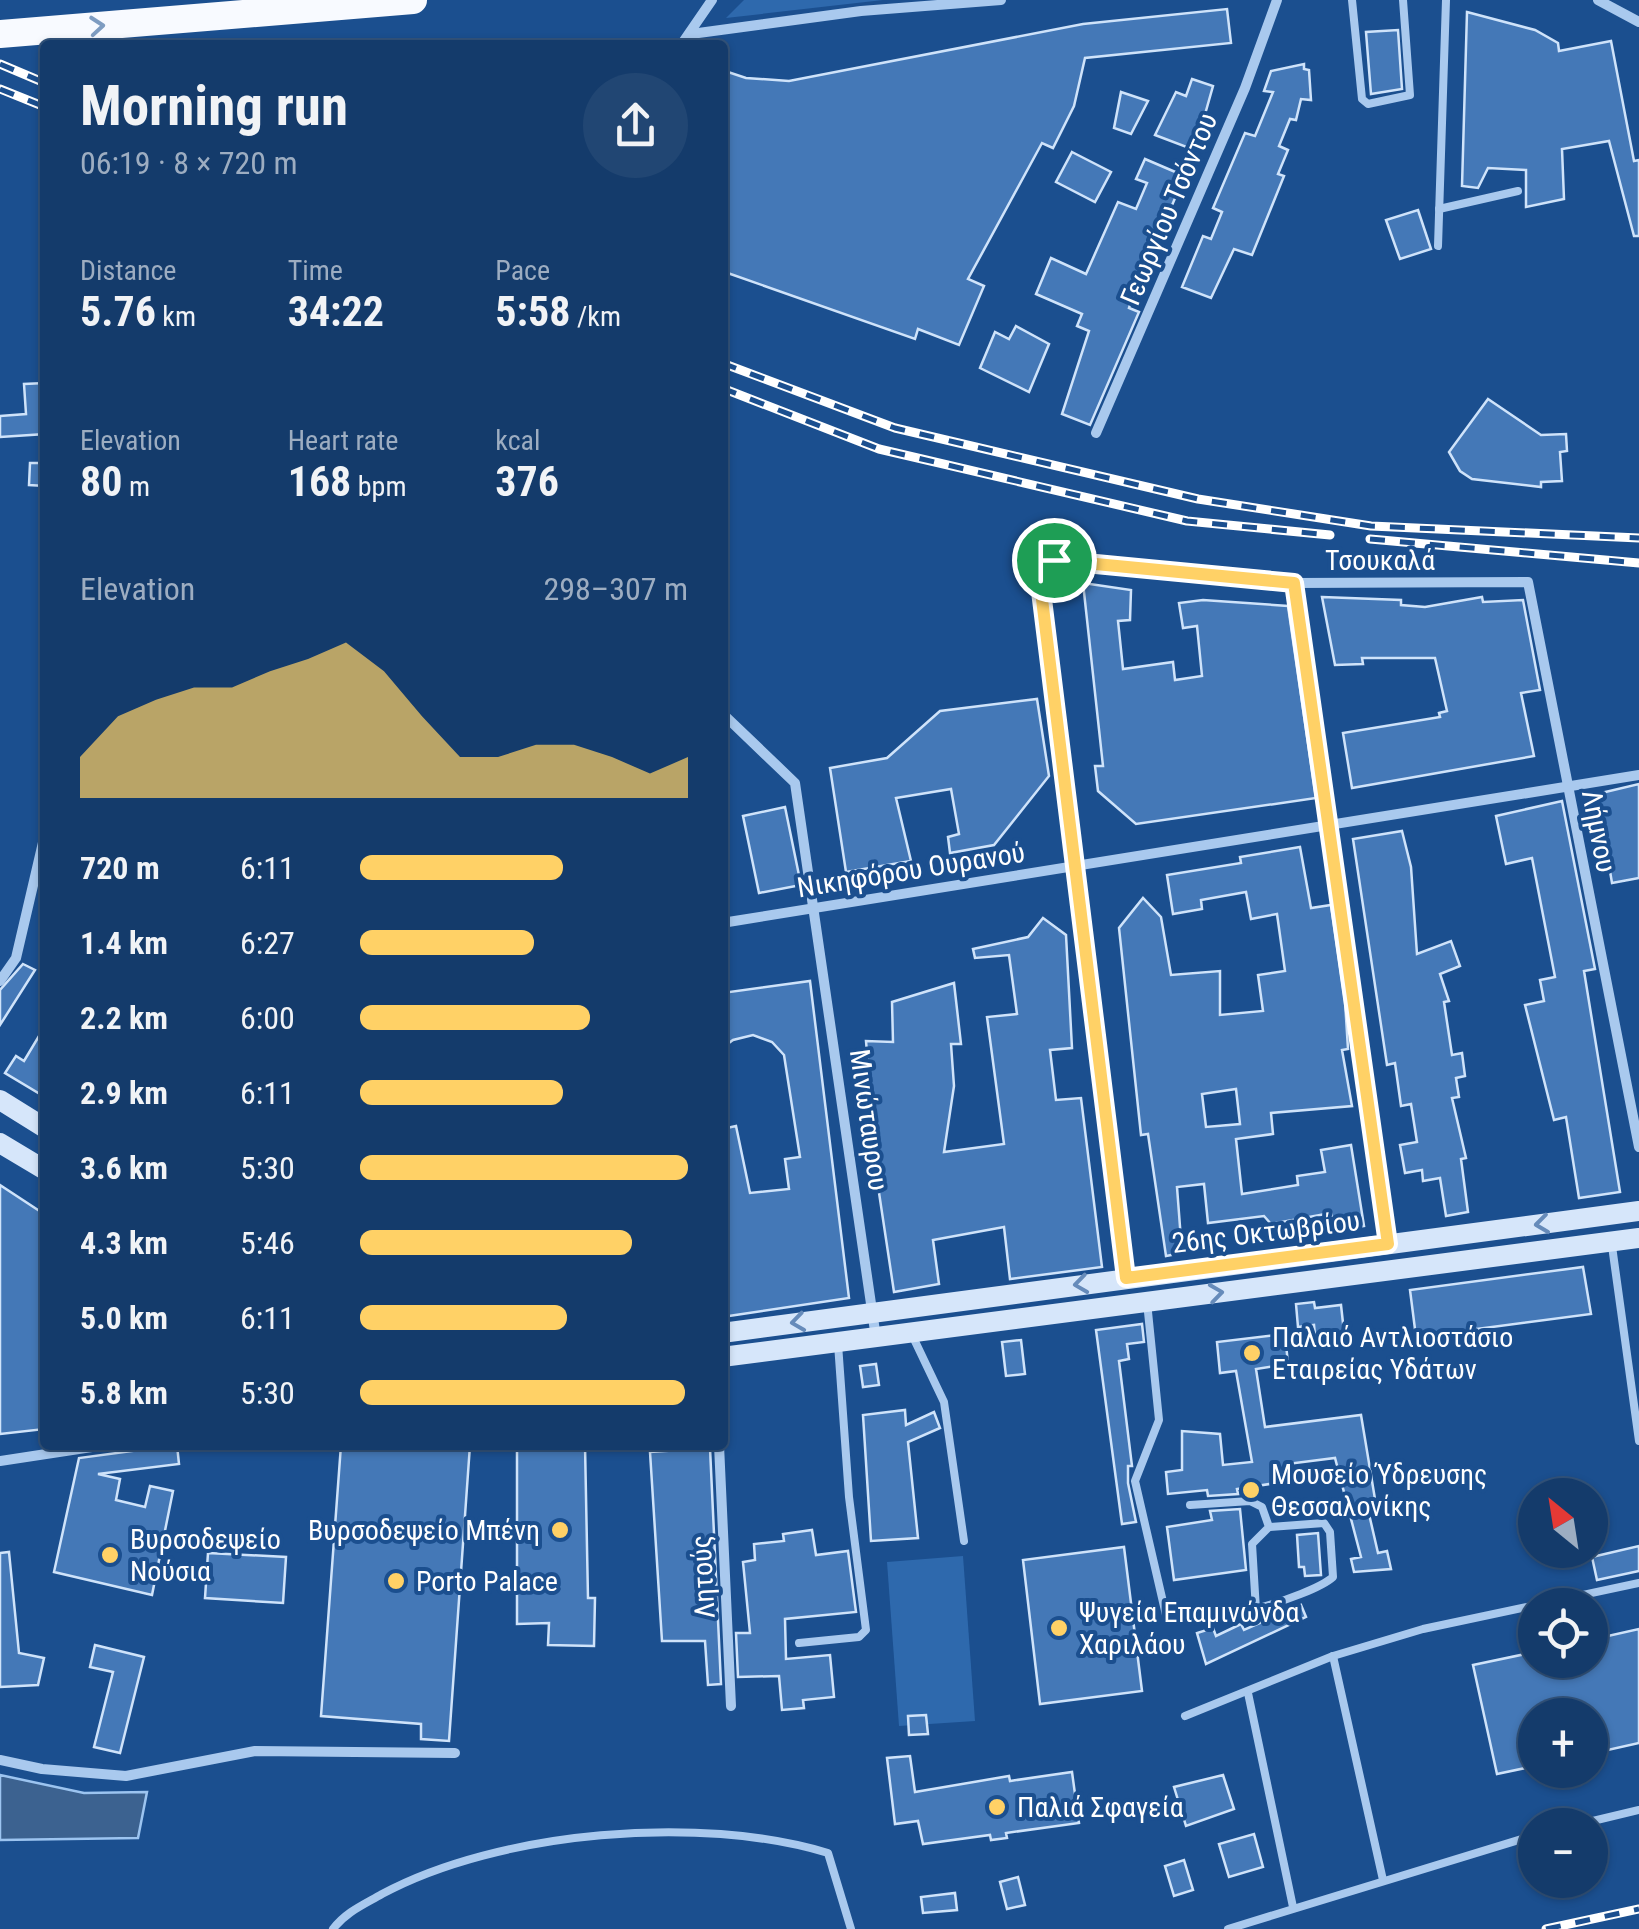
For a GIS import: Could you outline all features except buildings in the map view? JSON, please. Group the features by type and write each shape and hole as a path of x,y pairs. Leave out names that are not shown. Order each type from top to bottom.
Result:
{"highway":[{"path":"0,34 414,0"}],"main road":[{"path":"0,1100 40,1125"},
{"path":"0,1143 40,1167"},
{"name":"26ης Οκτωβρίου","path":"728,1332 1639,1211"},
{"name":"26ης Οκτωβρίου","path":"728,1356 1639,1238"}],"street":[{"path":"686,40 712,0"},
{"path":"691,34 846,13 1001,0"},
{"name":"Γεωργίου Τσόντου","path":"1096,433 1245,88 1276,0"},
{"path":"1598,0 1639,22"},
{"name":"Τσουκαλά","path":"1078,866 1039,575 1042,564 1054,560 1294,583 1528,582"},
{"name":"Λήμνου","path":"1528,582 1639,1147"},
{"path":"1294,583 1388,1244"},
{"name":"Μινώταυρου","path":"728,719 796,783 876,1338"},
{"name":"Νικηφόρου Ουρανού","path":"728,922 1639,775"},
{"path":"0,982 16,958 40,855"},
{"path":"1078,866 1126,1278"},
{"path":"0,1462 74,1450"},
{"name":"Λητούς","path":"719,1450 731,1706"},
{"path":"0,1760 42,1769 126,1776 254,1751 455,1753"}],"lane":[{"path":"1352,0 1362,99 1368,104 1410,95 1402,0"},
{"path":"1438,246 1446,0"},
{"path":"1438,209 1518,191"},
{"path":"1612,1241 1639,1440"},
{"path":"1148,1302 1159,1420 1136,1481 1164,1610 1170,1618 1256,1610 1326,1583 1334,1573 1324,1523 1269,1527 1252,1544 1256,1610"},
{"path":"911,1333 944,1402 964,1540"},
{"path":"800,1644 860,1638 866,1630 849,1497 838,1344"},
{"path":"1190,1505 1254,1502 1262,1507 1269,1527"},
{"path":"1185,1716 1333,1656 1423,1629 1639,1583"},
{"path":"1333,1656 1383,1880"},
{"path":"1248,1692 1294,1906"},
{"path":"1608,1817 1639,1810"},
{"path":"333,1929 343,1916 441,1867 531,1843 685,1832 784,1840 828,1853 851,1929"},
{"path":"1228,1929 1518,1840"}],"shaded area":[{"path":"744,0 883,0 726,18"},
{"path":"963,1556 975,1721 899,1726 887,1562"},
{"path":"0,1775 84,1793 147,1792 138,1838 0,1840"}],"railway":[{"path":"0,64 40,81"},
{"path":"0,89 40,105"},
{"path":"728,365 895,428 1198,499 1371,526 1639,538"},
{"path":"728,390 879,449 1187,521 1330,535"},
{"path":"1370,539 1639,563"},
{"path":"1546,1929 1639,1909"}],"place":[{"name":"Παλαιό Αντλιοστάσιο Εταιρείας Υδάτων","path":"1252,1353"},
{"name":"Μουσείο Ύδρευσης Θεσσαλονίκης","path":"1251,1490"},
{"name":"Βυρσοδεψείο Μπένη","path":"560,1530"},
{"name":"Βυρσοδεψείο Νούσια","path":"110,1555"},
{"name":"Porto Palace","path":"396,1581"},
{"name":"Ψυγεία Επαμινώνδα Χαριλάου","path":"1059,1628"},
{"name":"Παλιά Σφαγεία","path":"997,1807"}],"route":[{"path":"1054,560 1294,583 1388,1244 1126,1278 1039,575 1042,564 1054,560"}]}
